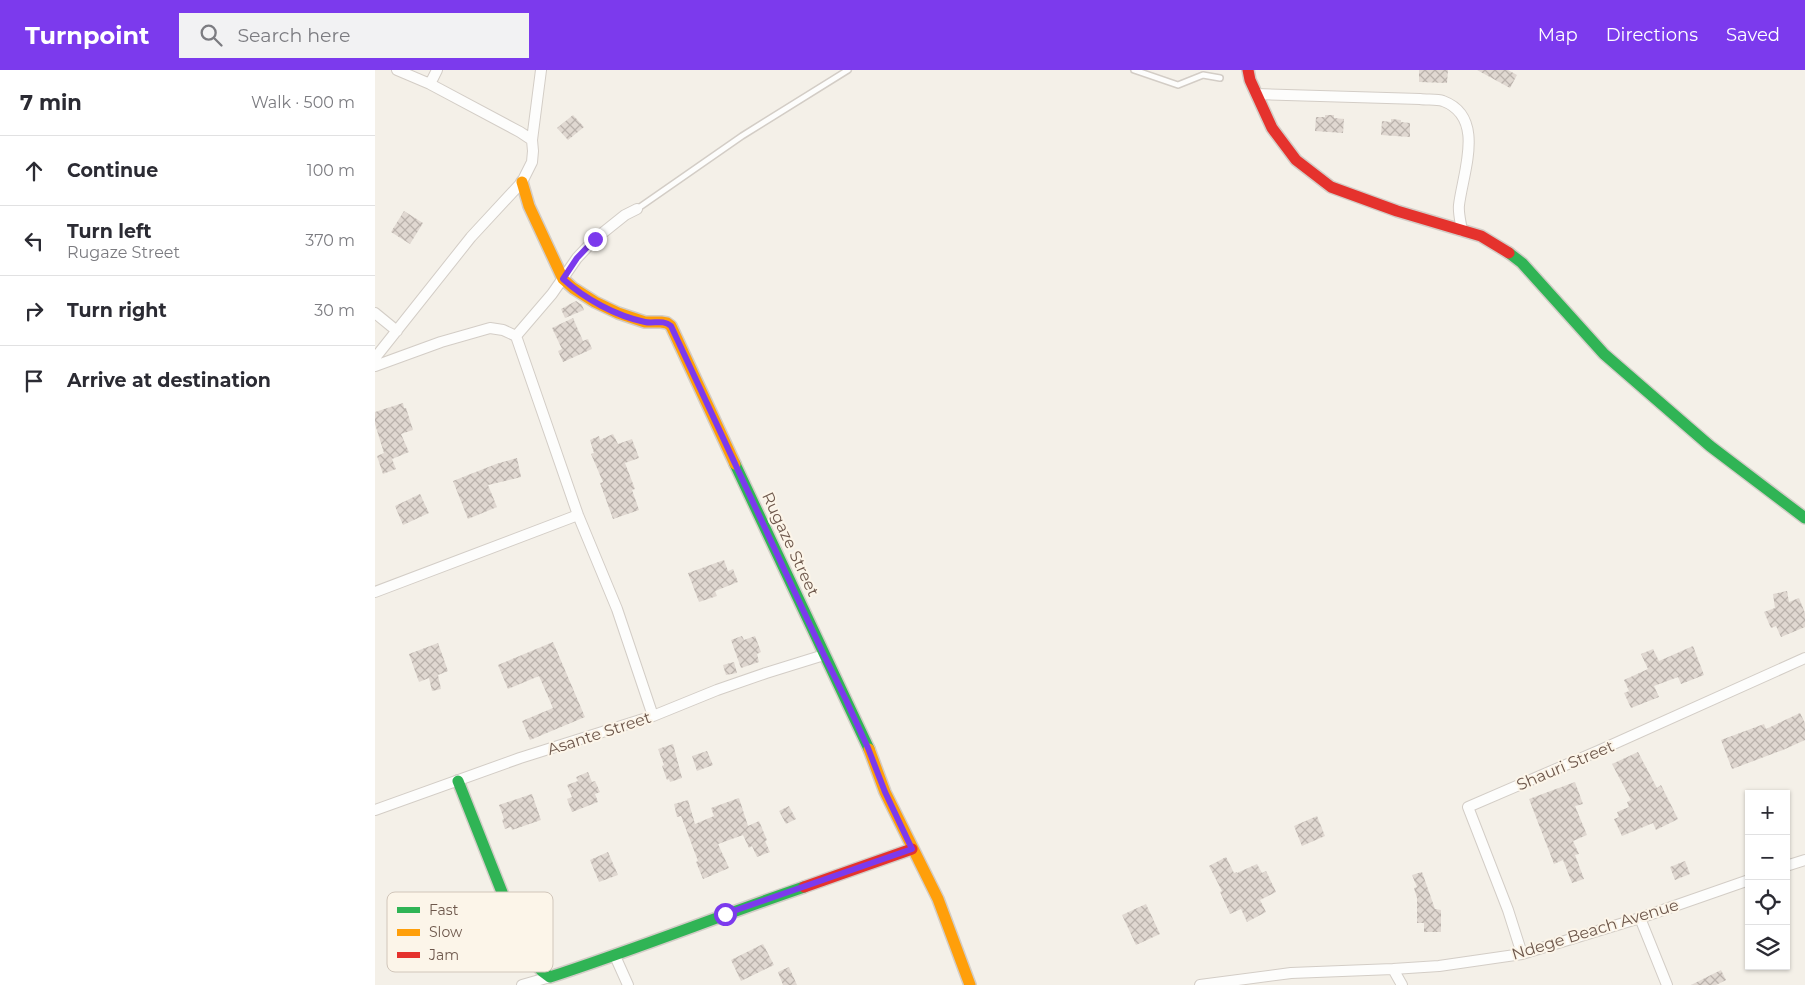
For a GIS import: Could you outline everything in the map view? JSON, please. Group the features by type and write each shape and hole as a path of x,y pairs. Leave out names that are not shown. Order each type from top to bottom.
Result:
{"street":[{"path":"397,70 430,84 532,140"},
{"path":"430,84 437,70"},
{"path":"375,358 471,237 522,182 532,162 532,140 541,70"},
{"path":"1248,70 1250,80 1273,128 1296,160 1331,188 1397,211 1481,236 1503,249 1522,263 1604,354 1710,446 1805,518"},
{"path":"1257,94 1443,101 1466,121 1469,143 1459,207 1462,231"},
{"name":"Rugaze Street","path":"522,182 529,206 563,279 595,302 618,313 645,322 667,323 671,326 846,700 868,748 885,792 938,899 970,985"},
{"path":"516,336 552,294 577,258 595,239 625,215 637,209"},
{"path":"375,313 397,331"},
{"path":"375,366 441,342 490,328 503,330 516,336 578,515 617,609 653,716"},
{"path":"375,592 578,515"},
{"name":"Asante Street","path":"375,810 520,758 653,716 717,690 824,655"},
{"name":"Shauri Street","path":"1522,954 1508,910 1468,807 1581,759 1805,658"},
{"path":"458,781 502,892"},
{"path":"522,985 615,956 725,914 912,849"},
{"path":"1790,865 1805,860"},
{"name":"Ndege Beach Avenue","path":"1200,985 1291,973 1393,970 1439,966 1522,954 1640,918 1745,881"},
{"path":"1640,918 1667,985"},
{"path":"615,956 628,985"},
{"path":"1393,970 1402,985"},
{"path":"545,972 550,977"}],"lane":[{"path":"637,209 734,142 848,70"},
{"path":"1134,70 1178,85 1203,75 1220,78"}],"building":[{"path":"1419,70 1448,70 1447,83 1419,82"},
{"path":"1477,70 1508,70 1517,75 1510,88"},
{"path":"573,115 584,127 568,140 557,128"},
{"path":"1325,115 1334,115 1334,118 1344,119 1343,133 1315,131 1316,117 1325,117"},
{"path":"1391,119 1410,123 1410,137 1381,135 1382,121 1391,122"},
{"path":"404,211 423,223 410,244 391,232"},
{"path":"576,301 582,305 584,310 565,318 561,309"},
{"path":"573,318 583,341 588,339 592,349 563,362 558,351 562,349 552,328"},
{"path":"403,403 413,430 401,434 409,452 392,459 396,469 383,474 377,456 384,453 375,424 375,412"},
{"path":"613,434 618,444 632,439 639,458 625,463 635,489 632,490 639,510 613,519 600,483 603,482 591,454 594,453 590,440 599,436 600,440"},
{"path":"517,458 521,477 488,485 497,507 468,519 453,481"},
{"path":"420,494 429,513 403,525 395,506"},
{"path":"724,560 728,571 733,569 738,582 715,591 717,596 699,602 688,573"},
{"path":"1787,591 1789,602 1799,598 1805,613 1805,627 1781,637 1776,626 1771,628 1764,612 1775,608 1773,594"},
{"path":"742,636 744,640 755,636 761,652 757,654 759,662 741,668 731,640"},
{"path":"553,642 585,717 530,740 522,721 553,708 539,676 508,689 498,665"},
{"path":"438,643 448,671 438,675 441,689 432,691 429,678 419,682 409,654"},
{"path":"1693,646 1704,675 1681,684 1678,677 1654,686 1659,697 1631,708 1624,693 1629,691 1624,680 1648,669 1641,654 1653,649 1659,661"},
{"path":"734,662 737,673 726,675 723,665"},
{"path":"1800,713 1805,723 1805,740 1732,769 1721,740 1764,724 1766,729"},
{"path":"673,744 682,778 670,782 669,779 667,780 658,749"},
{"path":"707,751 713,765 697,771 692,756"},
{"path":"1638,752 1657,788 1661,785 1678,819 1656,830 1653,823 1622,836 1614,819 1619,817 1617,812 1629,807 1627,802 1631,800 1612,764"},
{"path":"588,772 592,782 595,781 600,792 595,794 598,802 572,812 567,799 572,797 567,785 578,781 576,777"},
{"path":"1575,782 1583,804 1575,806 1587,835 1573,841 1579,854 1575,855 1584,879 1572,883 1563,860 1554,864 1529,799"},
{"path":"532,794 541,820 512,830 511,827 505,829 499,805"},
{"path":"739,798 748,826 759,821 770,852 757,857 752,846 749,848 743,835 718,844 729,868 703,879 681,816 677,817 674,804 688,800 695,824 714,816 711,808"},
{"path":"789,806 796,819 786,824 779,811"},
{"path":"1317,816 1325,836 1302,846 1294,826"},
{"path":"608,852 618,875 599,882 590,860"},
{"path":"1226,857 1234,873 1257,864 1262,873 1266,871 1276,892 1260,900 1266,912 1247,922 1241,909 1230,914 1220,892 1222,891 1209,866"},
{"path":"1685,861 1690,874 1675,880 1670,867"},
{"path":"1422,872 1435,909 1441,910 1441,932 1424,932 1424,923 1417,923 1417,898 1414,888 1417,887 1412,875"},
{"path":"1146,904 1160,934 1136,945 1122,915"},
{"path":"763,944 774,965 741,981 731,960"},
{"path":"789,967 797,985 783,985 778,972"},
{"path":"1721,970 1726,980 1716,985 1691,985"}],"traffic: fast":[{"path":"1509,253 1522,263 1604,354 1710,446 1805,518"},
{"path":"735,464 869,749"},
{"path":"458,781 502,892"},
{"path":"543,972 550,977 804,887"}],"traffic: slow":[{"path":"522,182 529,206 563,279 595,302 618,313 645,322 661,322 671,326 735,464"},
{"path":"869,749 885,792 938,899 970,985"}],"traffic: jam":[{"path":"1248,70 1250,80 1272,128 1296,160 1331,187 1397,211 1481,236 1509,253"},
{"path":"804,887 912,849"}],"route":[{"path":"595,239 577,258 563,279 595,302 618,313 645,322 661,322 671,326 846,700 868,748 885,792 912,849 725,914"}]}
